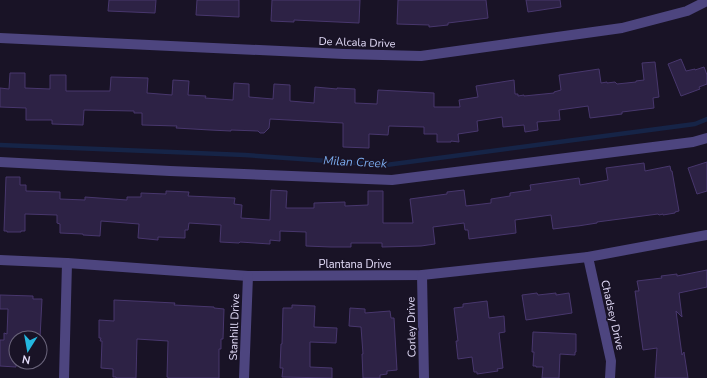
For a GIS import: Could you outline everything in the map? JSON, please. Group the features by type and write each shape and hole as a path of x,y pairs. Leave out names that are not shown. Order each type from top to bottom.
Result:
{"street":[{"name":"De Alcala Drive","path":"0,38 336,54 422,56 622,28 687,11 707,1"},
{"path":"0,162 207,173 392,180 693,142 707,138"},
{"name":"Plantana Drive","path":"0,260 67,263 248,276 422,275 588,257 707,235"},
{"name":"Chadsey Drive","path":"588,257 611,361 610,378"},
{"path":"64,378 67,263"},
{"name":"Corley Drive","path":"422,275 424,378"},
{"name":"Stanhill Drive","path":"244,378 248,276"}],"building":[{"path":"109,0 156,0 155,13 108,11"},
{"path":"197,0 239,0 239,17 196,15"},
{"path":"272,0 360,0 359,23 294,20 294,22 271,21"},
{"path":"398,0 486,0 488,18 429,27 429,25 397,24"},
{"path":"526,0 560,0 561,7 528,12"},
{"path":"681,59 686,71 704,67 707,75 707,84 699,87 700,89 681,96 668,64"},
{"path":"655,62 659,97 653,98 654,108 590,118 588,106 559,110 560,120 537,122 538,130 525,132 524,125 503,127 502,117 477,121 478,131 458,134 459,142 437,142 437,134 424,134 424,127 389,126 388,135 369,134 369,148 343,147 343,123 270,119 269,128 264,133 260,133 258,131 210,130 176,128 177,126 142,125 142,113 134,113 134,111 84,110 83,125 52,124 52,120 26,120 26,108 0,107 0,88 9,89 10,73 25,73 25,88 50,89 50,75 66,75 66,91 110,91 111,77 148,78 147,93 172,95 173,80 189,81 188,95 233,100 234,83 249,84 249,97 273,99 274,84 290,85 290,101 314,103 315,87 355,89 355,103 377,104 378,90 434,93 434,107 460,107 459,100 478,97 476,86 514,80 515,94 518,94 518,96 554,93 561,90 559,75 599,69 601,83 615,82 617,84 636,82 644,80 642,63"},
{"path":"707,162 707,191 697,194 688,168"},
{"path":"644,163 645,171 670,166 679,211 663,215 658,214 553,229 551,215 515,220 516,233 469,239 468,230 465,230 464,223 433,227 435,244 421,246 382,247 382,243 351,243 351,247 306,246 306,232 280,231 280,241 270,240 270,244 220,242 221,225 189,223 188,230 185,230 185,238 158,237 158,240 138,238 139,224 101,221 100,236 83,235 60,233 60,224 57,223 57,215 25,214 25,231 4,231 6,177 20,177 20,185 26,185 26,191 60,192 60,199 85,200 85,197 127,200 127,197 141,197 141,193 166,194 166,191 189,192 188,196 235,198 234,204 242,205 241,218 270,220 271,190 287,191 286,208 314,208 314,203 345,202 345,206 368,205 368,191 383,191 383,223 413,223 410,199 464,190 466,206 491,203 491,199 510,196 510,193 531,190 530,185 579,178 580,185 608,180 606,168"},
{"path":"707,270 707,287 679,293 682,317 676,311 682,355 684,352 688,378 655,378 657,348 643,350 635,291 639,291 637,281 662,278 661,276 677,274 677,276"},
{"path":"537,293 538,295 556,293 556,295 569,293 572,313 526,320 522,295"},
{"path":"0,295 33,296 33,299 42,299 40,330 8,330 8,366 0,366 0,340 4,340 4,333 7,334 8,309 0,309"},
{"path":"114,300 175,303 174,305 224,309 223,339 221,339 221,349 219,349 219,378 168,378 168,341 137,339 136,378 113,377 113,369 101,368 102,341 100,341 101,338 99,338 99,320 114,321"},
{"path":"487,301 489,318 504,316 505,332 499,333 503,368 497,369 498,371 477,374 477,372 474,372 472,357 458,359 456,341 458,341 454,308 463,307 463,304"},
{"path":"292,305 315,306 314,327 337,328 336,343 310,342 310,367 332,368 332,378 282,377 283,368 280,368 283,308 292,308"},
{"path":"350,308 365,309 365,313 390,311 391,318 394,318 397,370 387,371 387,374 380,375 380,378 363,378 361,327 349,326"},
{"path":"533,332 576,334 575,355 560,354 559,378 542,378 543,367 533,366"}],"waterway":[{"name":"Milan Creek","path":"0,145 245,155 386,165 695,124 707,119"}]}
